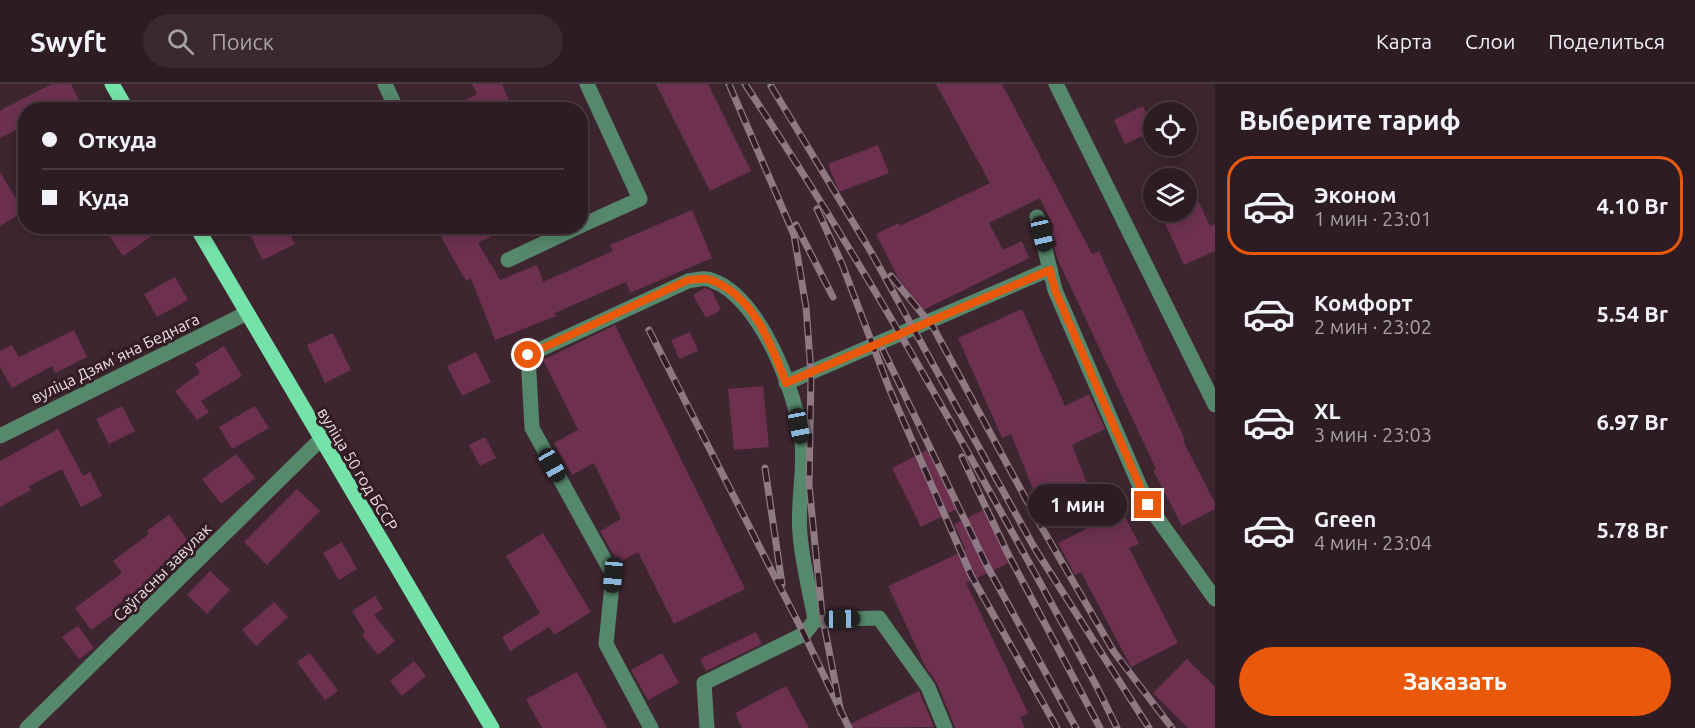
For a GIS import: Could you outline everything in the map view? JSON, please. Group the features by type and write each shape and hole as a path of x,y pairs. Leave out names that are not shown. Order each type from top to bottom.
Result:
{"main road":[{"path":"112,84 122,102"},
{"name":"вуліца 50 год БССР","path":"201,234 320,440 492,728"}],"street":[{"path":"385,84 393,102"},
{"path":"587,84 640,199 588,222"},
{"path":"1056,84 1215,405"},
{"path":"1037,217 1055,290 1148,505 1215,599"},
{"path":"508,260 563,234"},
{"path":"786,383 1050,270"},
{"path":"651,728 606,644 613,575 532,428 528,355 688,280 710,279 732,292 757,317 796,410 802,443 800,535 815,620 804,634 704,683 707,728"},
{"name":"вуліца Дзямʼяна Беднага","path":"0,436 247,314"},
{"name":"Саўгасны завулак","path":"27,728 320,440"},
{"path":"815,620 879,618 928,687 945,728"}],"building":[{"path":"52,84 71,84 80,102 18,102 18,129 0,138 0,111 3,110 1,110"},
{"path":"472,84 502,84 510,102 461,102 477,94"},
{"path":"656,84 708,84 751,171 710,191"},
{"path":"936,84 1002,84 1092,254 1099,251 1185,440 1183,441 1215,503 1215,509 1182,526 1153,470 1156,469 1058,260 1054,247 1057,245 1052,234 1054,227 1040,198 989,223 1003,250 1022,241 1029,258 923,310 897,276 876,234 899,223 900,226 990,183"},
{"path":"1143,106 1143,136 1125,144 1114,120"},
{"path":"878,145 889,173 839,192 828,164"},
{"path":"0,172 18,202 18,216 0,226"},
{"path":"1197,198 1210,226 1215,224 1215,251 1184,265 1165,222 1197,222"},
{"path":"692,210 712,258 630,293 626,282 555,313 556,316 495,340 471,278 466,281 441,237 447,234 496,234 478,243 500,280 537,265 543,282 613,251 610,245"},
{"path":"108,234 152,234 153,235 123,256"},
{"path":"250,234 290,234 295,244 263,260"},
{"path":"175,277 188,300 157,317 144,294"},
{"path":"705,288 712,291 721,310 706,318 693,295"},
{"path":"1022,309 1065,406 1089,394 1105,429 1072,445 1089,488 1040,507 1011,434 1002,438 958,338"},
{"path":"615,325 745,589 674,624 638,552 618,563 600,531 621,519 594,463 572,475 554,443 578,430 543,360"},
{"path":"74,330 87,357 55,373 52,366 12,388 0,367 0,351 12,345 19,357"},
{"path":"690,332 698,351 679,359 671,340"},
{"path":"333,333 351,370 325,383 307,345"},
{"path":"224,346 242,376 201,401 209,412 197,420 175,391 200,373 195,364"},
{"path":"476,352 491,382 462,396 447,366"},
{"path":"763,386 769,447 734,450 728,389"},
{"path":"122,406 135,431 109,444 96,419"},
{"path":"255,406 269,428 232,449 219,427"},
{"path":"58,429 83,476 90,472 102,496 81,507 62,469 29,486 31,490 0,507 0,461"},
{"path":"485,437 496,458 480,466 469,445"},
{"path":"927,450 957,509 921,527 892,468"},
{"path":"236,454 255,478 221,504 202,479"},
{"path":"297,489 320,511 267,565 244,542"},
{"path":"990,507 1015,560 966,583 1028,713 1020,717 1025,728 955,728 937,683 926,668 888,586 966,550 954,524"},
{"path":"1122,511 1139,544 1129,548 1178,643 1131,667 1081,572 1075,575 1058,543"},
{"path":"169,515 191,545 154,572 157,576 117,605 120,609 91,630 75,608 122,573 113,561 149,534 147,531"},
{"path":"543,533 591,612 554,635 549,627 510,651 502,637 540,613 506,556"},
{"path":"342,542 357,569 339,580 323,553"},
{"path":"210,571 230,590 207,614 187,595"},
{"path":"375,596 383,609 374,615 395,641 378,655 362,635 365,632 352,611"},
{"path":"274,602 288,617 256,646 242,630"},
{"path":"78,626 94,648 79,659 62,637"},
{"path":"756,632 762,644 706,671 700,659"},
{"path":"310,653 338,691 325,700 297,662"},
{"path":"662,653 679,683 648,700 631,670"},
{"path":"1187,659 1215,687 1215,728 1188,728 1153,693"},
{"path":"414,661 426,676 402,696 390,681"},
{"path":"577,672 607,728 542,728 526,699"},
{"path":"786,686 809,728 742,728 735,713"},
{"path":"919,691 934,727 842,728"}],"railway":[{"path":"729,84 794,235 806,307 811,373 809,485 822,614 841,713"},
{"path":"745,84 839,231 928,382 1055,610 1117,728"},
{"path":"771,86 871,252 1034,547 1149,728"},
{"path":"817,209 842,264 889,388 971,575 1057,728"},
{"path":"796,225 833,297"},
{"path":"891,276 933,327 1034,514 1114,652 1172,728"},
{"path":"649,330 804,634 849,728"},
{"path":"883,350 986,564 1076,728"},
{"path":"962,457 1006,550 1100,728"},
{"path":"765,468 782,584"}],"route":[{"path":"528,355 688,280 710,279 732,292 757,317 786,383 1050,270 1055,290 1148,505"}]}
